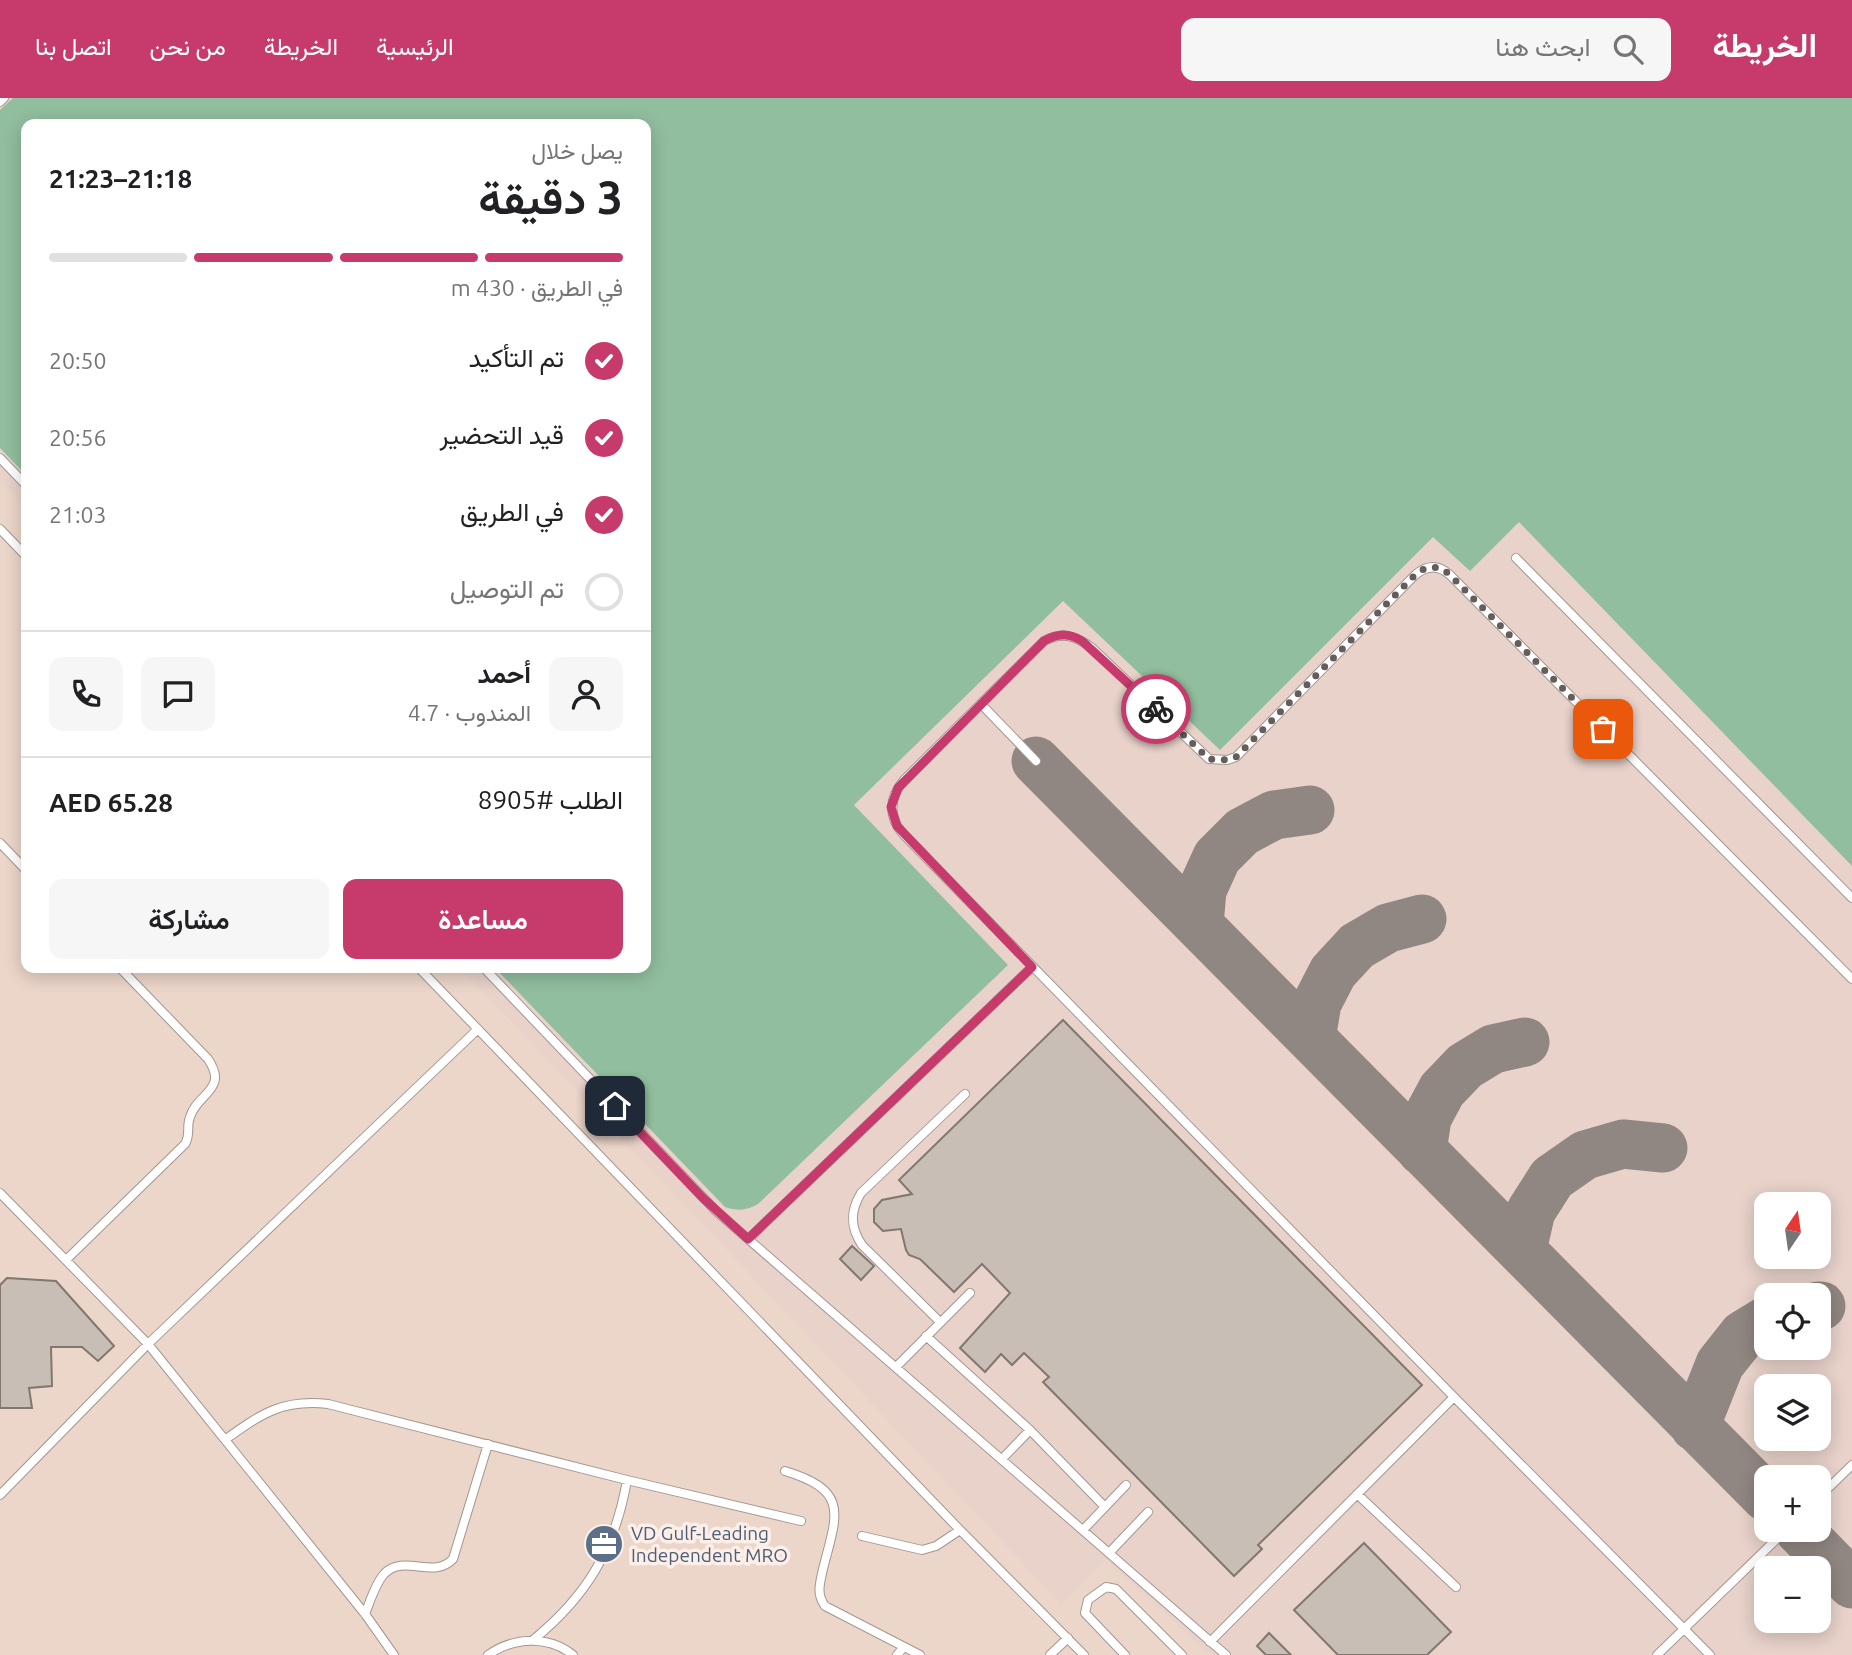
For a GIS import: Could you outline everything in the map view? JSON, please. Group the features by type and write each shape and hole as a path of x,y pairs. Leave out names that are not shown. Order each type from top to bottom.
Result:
{"lane":[{"path":"0,102 4,98"},
{"path":"0,458 21,480"},
{"path":"0,529 21,551"},
{"path":"1516,558 1852,898"},
{"path":"1710,1655 903,834 893,817 891,807 898,788 1051,637 1075,637 1091,648 1209,759 1227,760 1236,757 1414,576 1428,567 1436,567 1450,575 1852,979"},
{"path":"981,704 1036,761"},
{"path":"0,843 21,865"},
{"path":"748,1239 1032,967"},
{"path":"66,1260 185,1144 189,1136 190,1115 213,1086 215,1076 208,1059 125,973"},
{"path":"424,973 960,1530 1084,1655"},
{"path":"489,973 703,1198 1226,1655"},
{"path":"0,1495 148,1344 478,1029"},
{"path":"940,1322 862,1245 856,1235 852,1214 861,1193 965,1094"},
{"path":"0,1193 148,1344 365,1614 394,1655"},
{"path":"896,1367 970,1293"},
{"path":"926,1336 1030,1430 1105,1507"},
{"path":"1210,1642 1454,1397"},
{"path":"226,1439 270,1410 308,1402 328,1404 801,1521"},
{"path":"1002,1459 1030,1430"},
{"path":"365,1614 379,1581 392,1568 400,1565 437,1569 453,1559 488,1444"},
{"path":"1831,1485 1852,1465"},
{"path":"785,1471 819,1484 827,1491 835,1511 835,1522 820,1584 820,1600 832,1611 920,1655"},
{"path":"533,1640 568,1608 597,1570 617,1527 627,1480"},
{"path":"1083,1530 1126,1485"},
{"path":"1357,1494 1456,1587"},
{"path":"1109,1553 1148,1512"},
{"path":"862,1536 922,1550 936,1546 960,1530"},
{"path":"1657,1655 1774,1542"},
{"path":"1125,1655 1085,1613 1088,1600 1106,1587 1116,1589 1182,1655"},
{"path":"1049,1655 1068,1638"},
{"path":"488,1655 515,1642 533,1640 551,1643 573,1655"},
{"path":"897,1655 904,1647"}],"shaded area":[{"path":"0,98 1852,98 1852,1655 1210,1655 1106,1560 1062,1605 465,973 651,973 651,119 21,119 21,503 0,481"},
{"path":"0,481 21,503 21,973 465,973 1062,1604 1106,1560 1210,1655 0,1655"}],"green space":[{"path":"13,98 1852,98 1852,866 1519,522 1470,571 1433,537 1220,750 1063,601 854,805 1008,965 758,1204 742,1210 725,1207 500,973 651,973 651,119 21,119 21,470 0,448 0,110"}],"building":[{"path":"1063,1020 1422,1385 1258,1545 1262,1549 1234,1576 1043,1382 1049,1377 1024,1353 1012,1365 1001,1354 985,1372 960,1348 1010,1293 982,1264 954,1292 920,1259 909,1255 901,1229 883,1231 874,1222 874,1209 882,1200 912,1194 899,1180"},
{"path":"852,1246 874,1266 861,1280 840,1259"},
{"path":"7,1278 56,1281 114,1346 98,1361 82,1347 51,1347 52,1386 29,1388 32,1408 0,1408 0,1285"},
{"path":"1364,1543 1451,1632 1427,1655 1338,1655 1294,1610"},
{"path":"1269,1633 1291,1655 1266,1655 1257,1646"}],"taxiway":[{"path":"1036,761 1754,1485"},
{"path":"1199,925 1202,890 1217,857 1242,832 1274,815 1310,810"},
{"path":"1311,1038 1317,1003 1333,972 1357,946 1388,928 1422,919"},
{"path":"1422,1151 1427,1118 1442,1090 1465,1066 1493,1049 1525,1042"},
{"path":"1522,1250 1531,1211 1552,1178 1585,1155 1623,1144 1663,1148"},
{"path":"1695,1427 1720,1364 1743,1335 1754,1328"},
{"path":"1811,1542 1852,1584"}],"way so far":[{"path":"1156,709 1209,759 1218,761 1236,757 1414,576 1428,567 1436,567 1444,569 1603,729"}],"place":[{"name":"VD Gulf-Leading Independent MRO","path":"604,1544"}],"route":[{"path":"615,1106 716,1211 748,1239 1032,967 897,826 891,807 898,788 1051,637 1067,635 1082,641 1156,709"}]}
